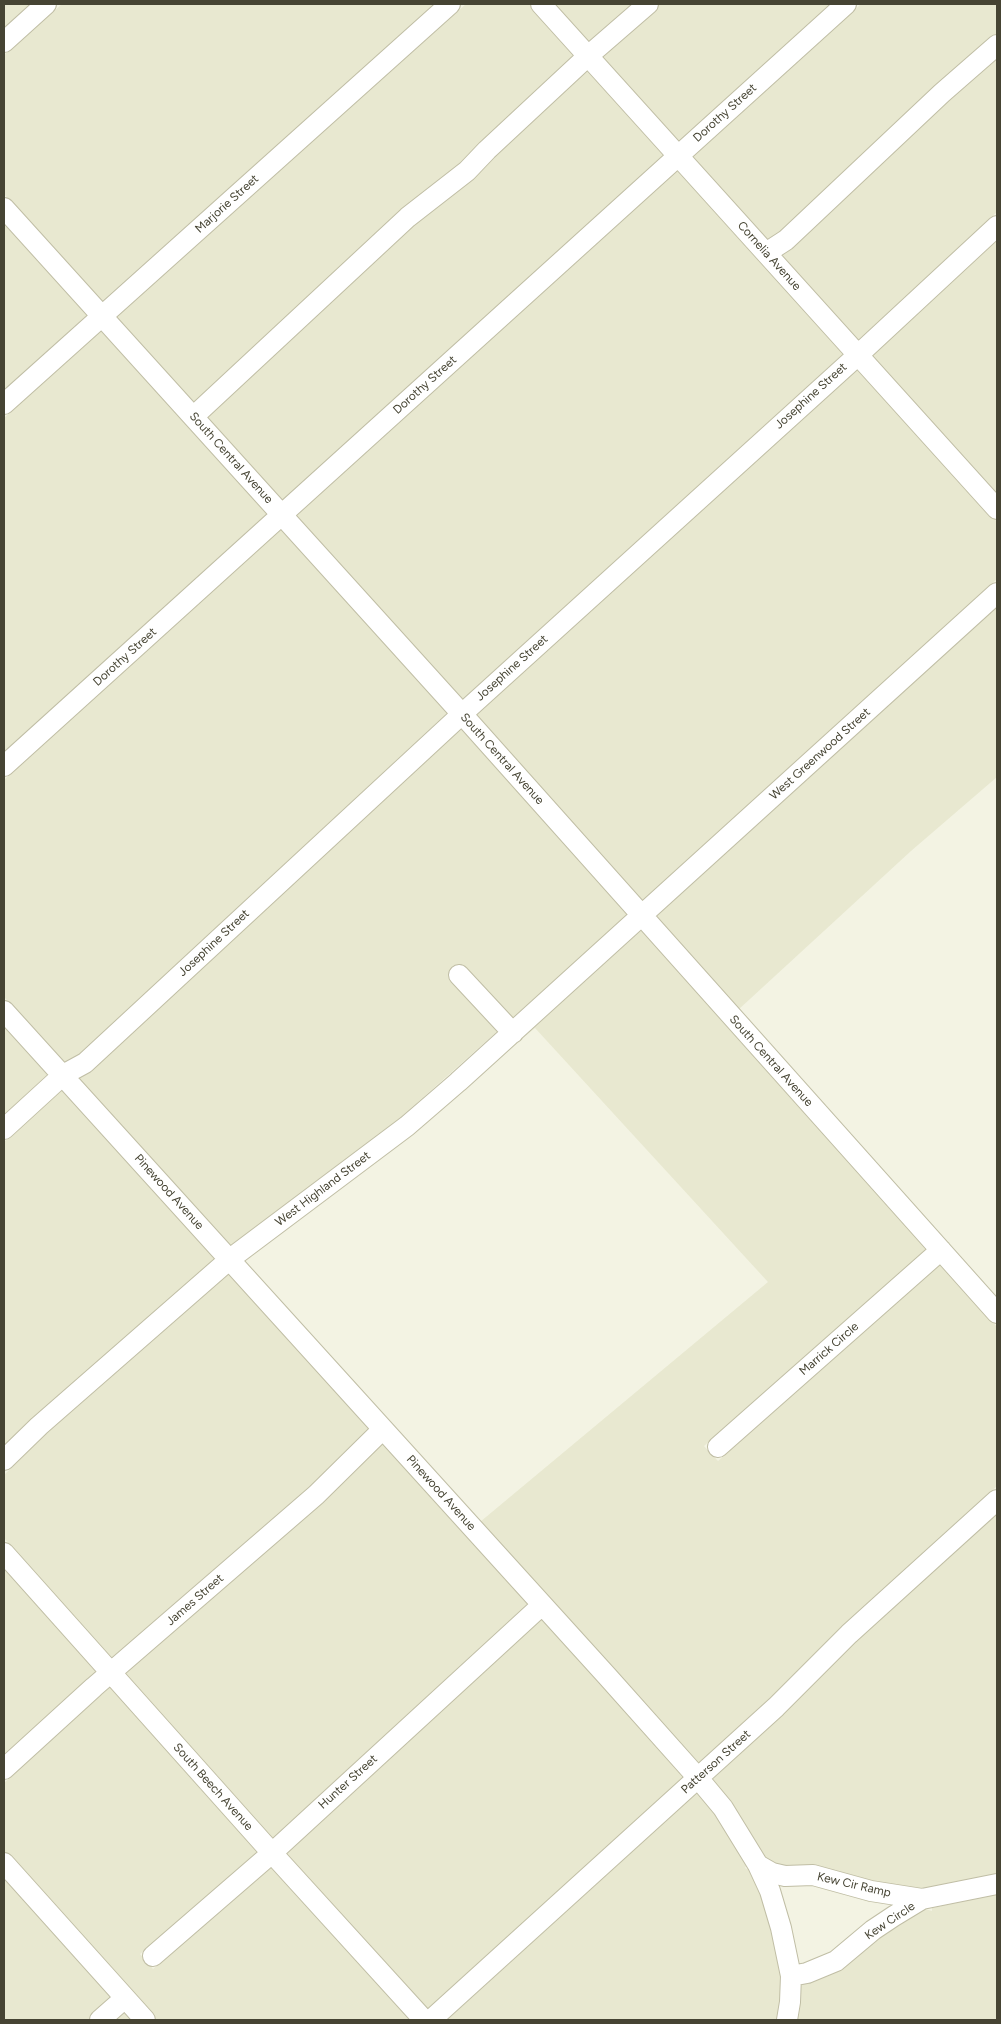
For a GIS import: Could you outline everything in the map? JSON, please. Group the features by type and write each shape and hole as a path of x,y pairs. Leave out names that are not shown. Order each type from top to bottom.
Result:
{"street":[{"path":"4,42 46,4"},
{"name":"Marjorie Street","path":"4,404 450,4"},
{"name":"Cornelia Avenue","path":"541,4 997,509"},
{"path":"193,417 408,217 468,171 487,150 588,56 648,4"},
{"name":"Dorothy Street","path":"4,766 846,4"},
{"path":"766,253 786,240 942,93 997,45"},
{"name":"South Central Avenue","path":"4,208 462,714 997,1313"},
{"name":"Josephine Street","path":"4,1129 63,1074 85,1063 462,714 858,355 997,226"},
{"name":"West Greenwood Street","path":"642,916 997,593"},
{"name":"West Highland Street","path":"4,1460 39,1426 230,1259 407,1126 642,916"},
{"path":"458,975 513,1033"},
{"name":"Pinewood Avenue","path":"4,1011 230,1259 723,1808 758,1864 770,1891 781,1928 790,1976 790,2002 786,2020"},
{"name":"Marrick Circle","path":"718,1447 941,1250"},
{"name":"James Street","path":"4,1769 110,1673 316,1494 383,1429"},
{"name":"Patterson Street","path":"431,2020 776,1707 848,1634 997,1500"},
{"name":"South Beech Avenue","path":"4,1553 424,2020"},
{"name":"Hunter Street","path":"153,1956 272,1853 542,1605"},
{"path":"4,1863 145,2020"},
{"name":"Kew Cir Ramp","path":"758,1864 772,1873 785,1876 813,1875 871,1891 922,1899"},
{"name":"Kew Circle","path":"790,1976 807,1973 836,1961 873,1930 922,1899 997,1884"},
{"path":"100,2020 125,1998"}],"shaded area":[{"path":"4,4 31,4 4,28"},
{"path":"62,4 435,4 101,302 4,194 4,55"},
{"path":"466,4 529,4 665,154 282,501 115,317"},
{"path":"553,4 831,4 679,142"},
{"path":"861,4 997,4 997,212 857,341 693,157"},
{"path":"679,169 844,353 462,700 295,516"},
{"path":"4,221 88,314 4,390"},
{"path":"997,240 997,495 871,356"},
{"path":"101,330 268,513 4,752 4,418"},
{"path":"858,368 997,522 997,579 642,902 476,715"},
{"path":"282,528 448,712 79,1055 64,1062 4,997 4,780"},
{"path":"997,607 997,777 911,851 738,1010 656,917"},
{"path":"462,728 629,914 400,1118 230,1246 78,1078 92,1070"},
{"path":"642,930 927,1249 704,1446 718,1461 941,1264 997,1327 997,1486 842,1626 769,1699 698,1764 480,1522 768,1282 535,1028 516,1044"},
{"path":"739,1011 749,1019 809,1090"},
{"path":"4,1024 49,1073 4,1115"},
{"path":"63,1088 216,1258 32,1419 4,1446 4,1142"},
{"path":"230,1273 370,1428 309,1487 110,1659 4,1538 4,1475 46,1434"},
{"path":"383,1443 528,1603 272,1839 124,1675 323,1502"},
{"path":"997,1514 997,1874 921,1889 785,1866 775,1864 764,1858 712,1780 783,1714 856,1641"},
{"path":"4,1566 97,1671 4,1755"},
{"path":"542,1619 685,1776 427,2010 285,1855"},
{"path":"110,1687 258,1852 140,1954 153,1969 272,1867 412,2020 4,2020 4,1783"},
{"path":"698,1792 715,1813 747,1864 745,1868 751,1871 761,1894 772,1930 780,1967 781,2000 777,2020 447,2020"},
{"path":"997,1894 997,2020 797,2020 800,2005 800,1984 811,1982 841,1970 880,1938 925,1909 932,1911 932,1908"}]}
